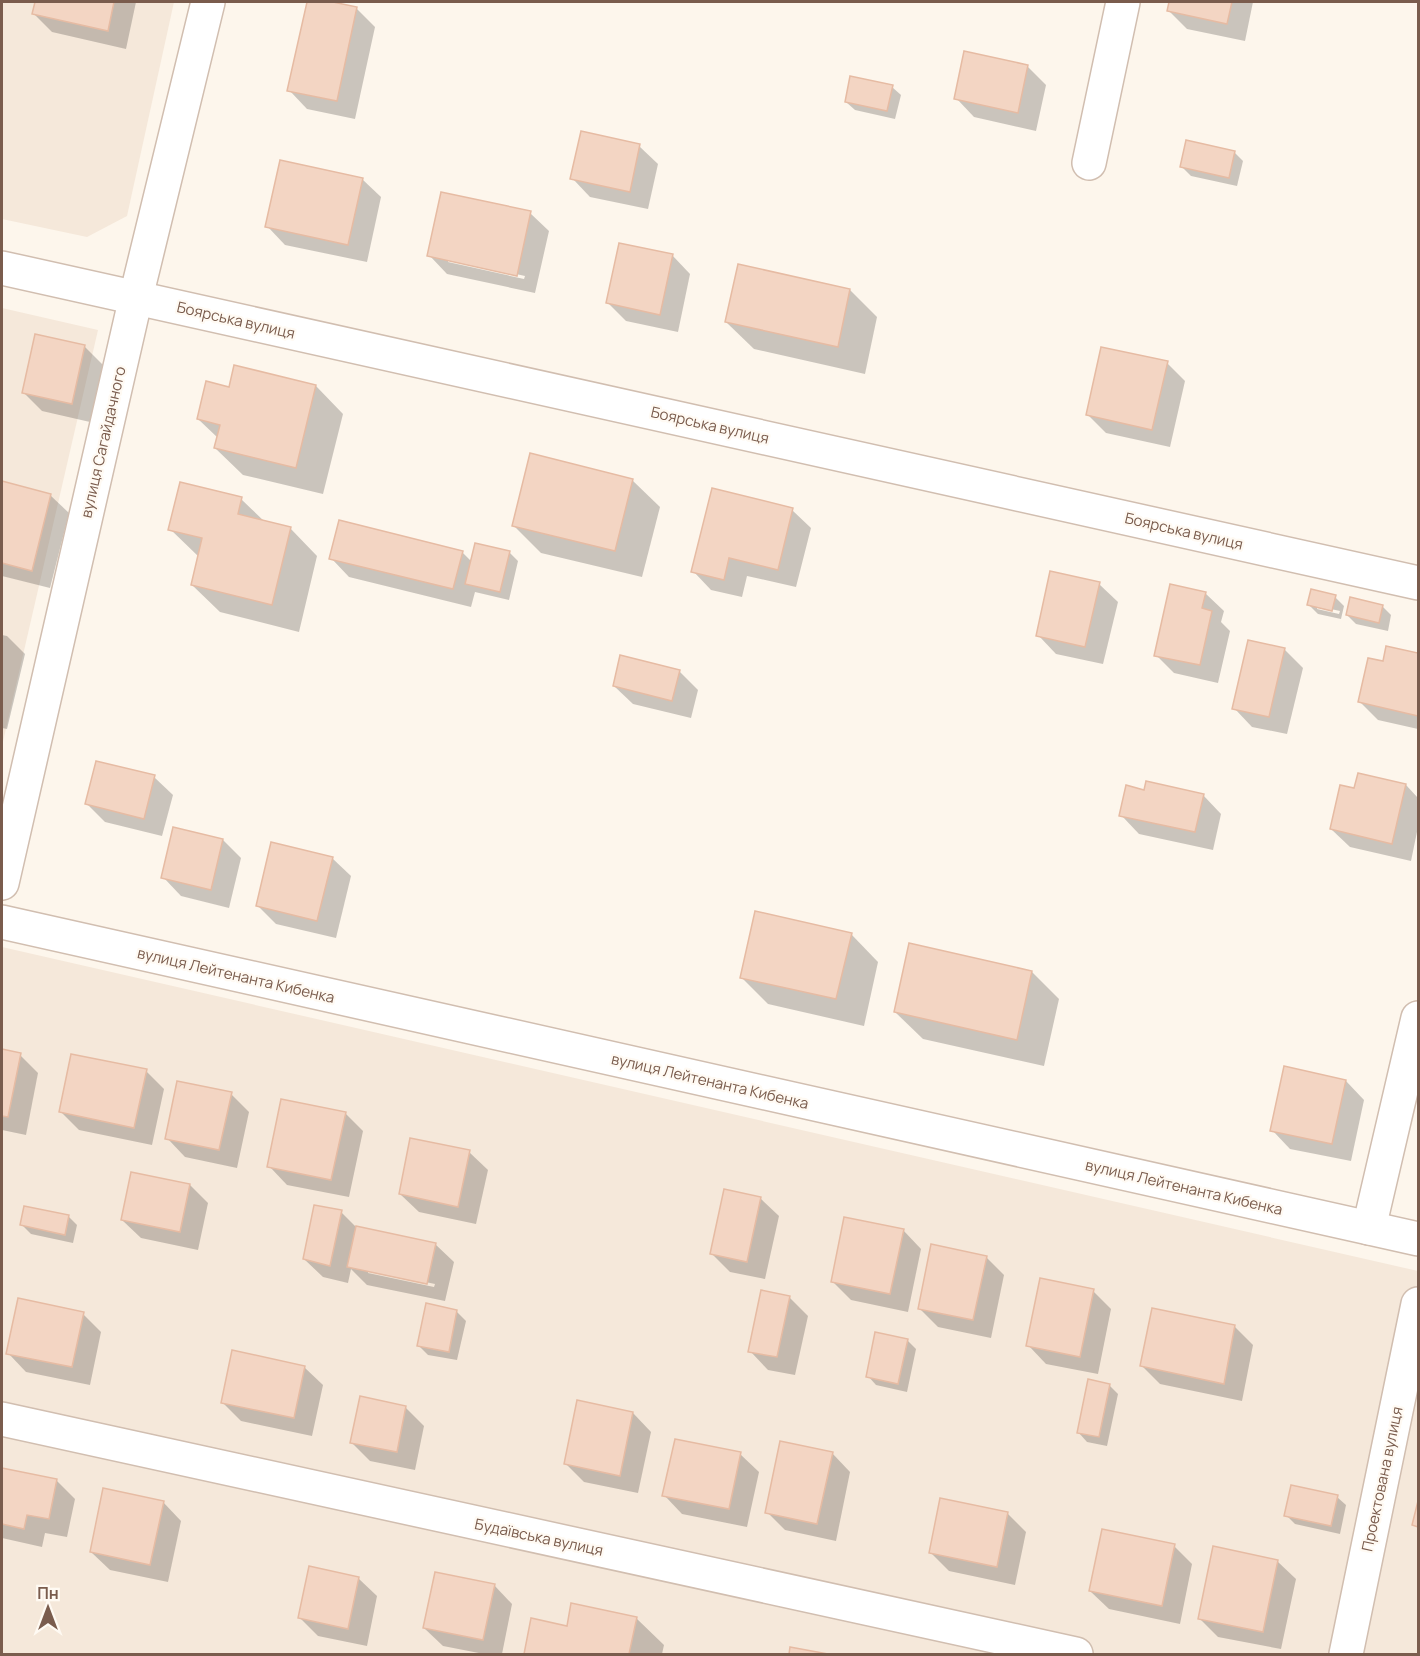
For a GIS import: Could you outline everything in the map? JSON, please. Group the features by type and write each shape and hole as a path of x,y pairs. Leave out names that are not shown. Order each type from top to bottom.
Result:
{"street":[{"name":"вулиця Сагайдачного","path":"2,883 136,297 208,2"},
{"path":"1089,163 1123,2"},
{"name":"Боярська вулиця","path":"2,268 1419,583"},
{"name":"вулиця Лейтенанта Кибенка","path":"2,922 1419,1239"},
{"path":"1369,1228 1419,1018"},
{"name":"Проектована вулиця","path":"1346,1654 1419,1304"},
{"name":"Будаївська вулиця","path":"2,1419 1076,1654"}],"shaded area":[{"path":"2,2 174,2 127,216 87,237 2,219"},
{"path":"2,308 98,330 2,746"},
{"path":"2,947 1418,1271 1418,1654 2,1654"}],"building":[{"path":"35,2 114,2 108,31 32,14"},
{"path":"307,2 333,2 357,7 337,101 287,91"},
{"path":"1169,2 1232,2 1227,24 1167,11"},
{"path":"964,51 1028,65 1018,113 954,99"},
{"path":"850,76 893,85 887,111 845,102"},
{"path":"581,131 640,144 630,192 570,179"},
{"path":"1186,140 1235,151 1229,178 1180,167"},
{"path":"280,160 363,178 348,245 265,227"},
{"path":"441,192 531,211 517,276 427,256"},
{"path":"619,243 673,254 660,315 606,303"},
{"path":"738,264 850,289 838,347 725,322"},
{"path":"35,334 85,345 72,404 22,393"},
{"path":"1101,347 1168,361 1152,430 1086,415"},
{"path":"234,365 316,385 296,468 214,448 220,425 197,419 206,381 229,387"},
{"path":"530,453 633,479 615,551 512,526"},
{"path":"2,481 51,494 32,571 2,563"},
{"path":"180,482 242,497 238,514 291,527 272,605 191,585 202,538 168,530"},
{"path":"712,488 793,508 778,570 729,558 724,580 691,572"},
{"path":"339,520 463,551 453,589 329,559"},
{"path":"475,543 510,551 500,592 465,584"},
{"path":"1050,571 1100,582 1085,647 1036,636"},
{"path":"1170,584 1206,592 1202,608 1212,611 1200,665 1154,656"},
{"path":"1311,589 1336,595 1332,611 1307,605"},
{"path":"1350,597 1383,605 1379,623 1346,615"},
{"path":"1248,640 1285,648 1269,717 1232,709"},
{"path":"1386,646 1418,653 1418,716 1358,702 1368,658 1383,661"},
{"path":"620,655 680,670 672,701 613,686"},
{"path":"96,761 155,775 144,819 85,804"},
{"path":"1358,773 1406,784 1392,844 1330,829 1340,785 1354,788"},
{"path":"1146,781 1204,794 1195,832 1119,816 1126,785 1144,790"},
{"path":"173,827 223,839 211,890 161,878"},
{"path":"271,842 333,857 317,921 256,906"},
{"path":"755,911 852,933 836,999 740,978"},
{"path":"909,943 1032,971 1017,1040 894,1012"},
{"path":"2,1049 21,1053 8,1117 2,1116"},
{"path":"71,1054 147,1069 134,1128 59,1112"},
{"path":"1284,1066 1346,1080 1332,1144 1270,1131"},
{"path":"177,1081 232,1092 219,1150 165,1139"},
{"path":"281,1099 346,1112 331,1180 267,1167"},
{"path":"410,1138 470,1150 458,1207 399,1194"},
{"path":"131,1172 190,1184 180,1232 121,1220"},
{"path":"724,1189 761,1197 747,1262 710,1254"},
{"path":"314,1205 342,1210 330,1266 303,1259"},
{"path":"24,1206 69,1215 65,1235 20,1225"},
{"path":"844,1217 904,1229 890,1294 831,1282"},
{"path":"356,1226 436,1243 427,1284 347,1267"},
{"path":"931,1244 987,1256 973,1320 918,1309"},
{"path":"1040,1278 1094,1289 1080,1357 1026,1346"},
{"path":"761,1290 790,1296 777,1357 748,1352"},
{"path":"18,1298 84,1312 72,1367 6,1354"},
{"path":"426,1303 457,1310 449,1352 417,1346"},
{"path":"1152,1308 1235,1325 1224,1384 1140,1366"},
{"path":"875,1332 908,1339 898,1384 866,1377"},
{"path":"232,1350 305,1366 294,1418 221,1403"},
{"path":"1088,1379 1110,1384 1099,1437 1077,1433"},
{"path":"360,1396 406,1406 397,1452 350,1443"},
{"path":"577,1400 633,1412 620,1476 564,1464"},
{"path":"675,1439 741,1452 729,1509 662,1496"},
{"path":"780,1441 833,1452 817,1524 765,1513"},
{"path":"2,1468 57,1479 49,1519 27,1515 24,1529 2,1524"},
{"path":"1291,1485 1338,1495 1331,1526 1284,1516"},
{"path":"103,1488 164,1501 150,1565 90,1552"},
{"path":"940,1498 1008,1512 997,1567 929,1553"},
{"path":"1418,1501 1418,1527 1412,1525"},
{"path":"1102,1529 1175,1544 1162,1606 1089,1591"},
{"path":"1213,1546 1278,1560 1263,1632 1198,1619"},
{"path":"309,1566 359,1577 348,1629 298,1618"},
{"path":"435,1572 495,1584 483,1640 423,1628"},
{"path":"571,1603 637,1617 629,1654 524,1654 531,1618 567,1626"},
{"path":"790,1647 828,1654 789,1654"}]}
